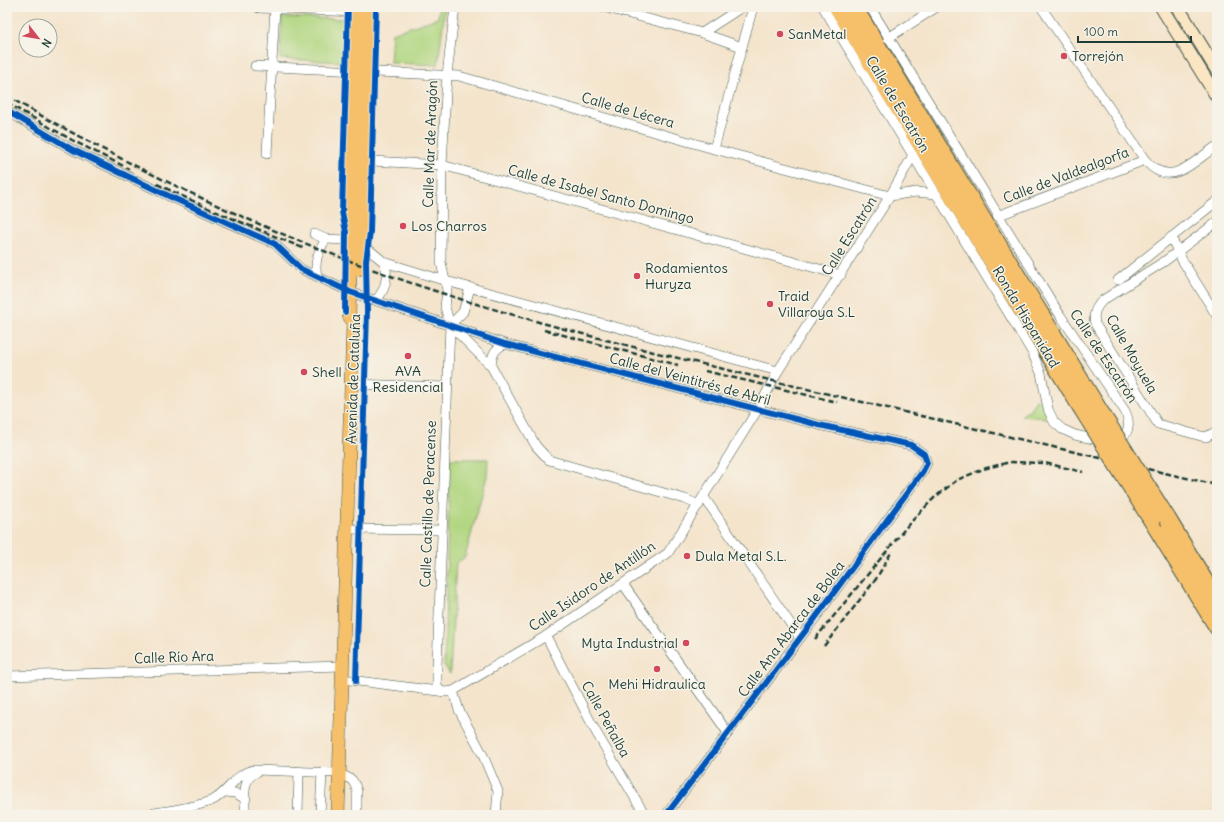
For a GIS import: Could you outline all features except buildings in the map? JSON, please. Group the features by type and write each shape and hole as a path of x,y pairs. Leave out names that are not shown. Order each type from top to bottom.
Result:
{"highway":[{"name":"Ronda Hispanidad","path":"828,7 897,105 1087,403 1169,522 1217,601"},
{"name":"Ronda Hispanidad","path":"854,7 901,84 1087,403 1152,521 1217,627"}],"main road":[{"name":"Avenida de Cataluña","path":"338,815 353,321 358,316 354,293 361,9"}],"street":[{"name":"Calle Mar de Aragón","path":"446,281 441,262 442,165 447,75 454,7"},
{"path":"603,7 702,33 742,47"},
{"path":"702,33 742,7"},
{"path":"714,149 753,7"},
{"name":"Calle de Escatrón","path":"828,7 913,155 1035,359 1044,383 1048,409 1054,422 1062,430 1075,435 1109,442 1119,440 1124,436 1129,427 1129,419 1125,411 1060,315 997,216 870,7"},
{"name":"Ronda Hispanidad","path":"864,7 888,50 901,84"},
{"path":"888,38 937,7"},
{"path":"1041,7 1145,160 1159,172 1173,174 1217,146"},
{"path":"1161,7 1217,97"},
{"path":"1178,7 1217,71"},
{"path":"259,8 361,9"},
{"path":"267,154 275,8"},
{"name":"Calle de Lécera","path":"255,66 459,76 714,149 890,196"},
{"name":"Calle del Veintitrés de Abril","path":"7,111 73,150 275,244 301,269 354,293 450,324 505,344 819,425 911,446 924,454"},
{"name":"Calle Escatrón","path":"778,371 841,275 890,196 913,155"},
{"name":"Calle de Valdealgorfa","path":"997,216 1145,160"},
{"name":"Calle de Isabel Santo Domingo","path":"357,166 442,165 841,275"},
{"name":"Calle Escatrón","path":"890,196 916,192 936,194"},
{"path":"1118,280 1217,201"},
{"name":"Calle Moyuela","path":"1217,222 1178,252 1103,300 1097,306 1094,318 1099,330 1158,424 1206,437 1217,432"},
{"path":"314,234 326,240 355,244 368,249 384,262 446,281 778,371"},
{"path":"1171,237 1178,252 1217,316"},
{"path":"317,276 316,261 319,250 326,240"},
{"path":"376,300 381,295 385,284 387,270 384,262"},
{"path":"446,281 445,307 450,324 491,366 536,446 549,460 685,499 699,505"},
{"path":"450,324 463,312 470,288"},
{"name":"Calle Castillo de Peracense","path":"437,689 441,530 450,324"},
{"path":"491,366 492,354 499,346 505,344"},
{"name":"Calle Isidoro de Antillón","path":"453,691 546,636 668,552 699,505 758,409 778,371"},
{"path":"351,384 447,387"},
{"name":"Calle Ana Abarca de Bolea","path":"666,815 800,638 923,471 927,463 924,454"},
{"path":"704,497 800,638"},
{"path":"346,529 441,530"},
{"path":"623,584 728,733"},
{"name":"Calle Peñalba","path":"546,636 596,732 645,815"},
{"name":"Calle Río Ara","path":"7,676 342,666"},
{"path":"342,679 453,691 459,710 482,753 498,791 496,815"},
{"path":"144,815 207,802 228,789 249,771 261,770 339,772 352,780 355,785 357,791 357,815"},
{"path":"245,815 245,794 249,778 261,770"},
{"path":"298,815 300,771"},
{"path":"320,815 322,772"},
{"path":"228,789 245,794"}],"green space":[{"path":"439,7 445,7 438,65 390,63 392,33 438,18"},
{"path":"282,17 345,19 344,62 280,59"},
{"path":"1036,400 1044,401 1047,418 1021,416 1030,409"},
{"path":"450,459 488,459 487,476 465,557 456,563 450,674 444,665"}],"railway":[{"path":"7,96 56,124 155,176 257,223 361,265 460,299 552,326 739,373 1217,485"},
{"path":"7,103 72,140 129,169"},
{"path":"157,184 210,209 305,249"},
{"path":"544,330 678,365"},
{"path":"705,371 837,402"},
{"path":"815,639 908,525 935,497 957,480 983,469 1010,462 1045,463 1083,472"},
{"path":"824,646 876,579 892,551"}],"cycle path":[{"path":"345,312 346,232 342,212 348,7"},
{"path":"356,681 367,312 366,261 370,232 376,7"},
{"path":"7,111 73,150 173,198 275,244 301,269 350,292 505,344 819,425 911,445 924,454 927,463 923,471 816,617 666,815"}],"place":[{"name":"SanMetal","path":"780,34"},
{"name":"Torrejón","path":"1064,56"},
{"name":"Los Charros","path":"403,226"},
{"name":"Rodamientos Huryza","path":"637,276"},
{"name":"Traid Villaroya S.L","path":"770,304"},
{"name":"AVA Residencial","path":"408,356"},
{"name":"Shell","path":"304,372"},
{"name":"Dula Metal S.L.","path":"687,556"},
{"name":"Myta Industrial","path":"686,643"},
{"name":"Mehi Hidraulica","path":"657,669"}]}
